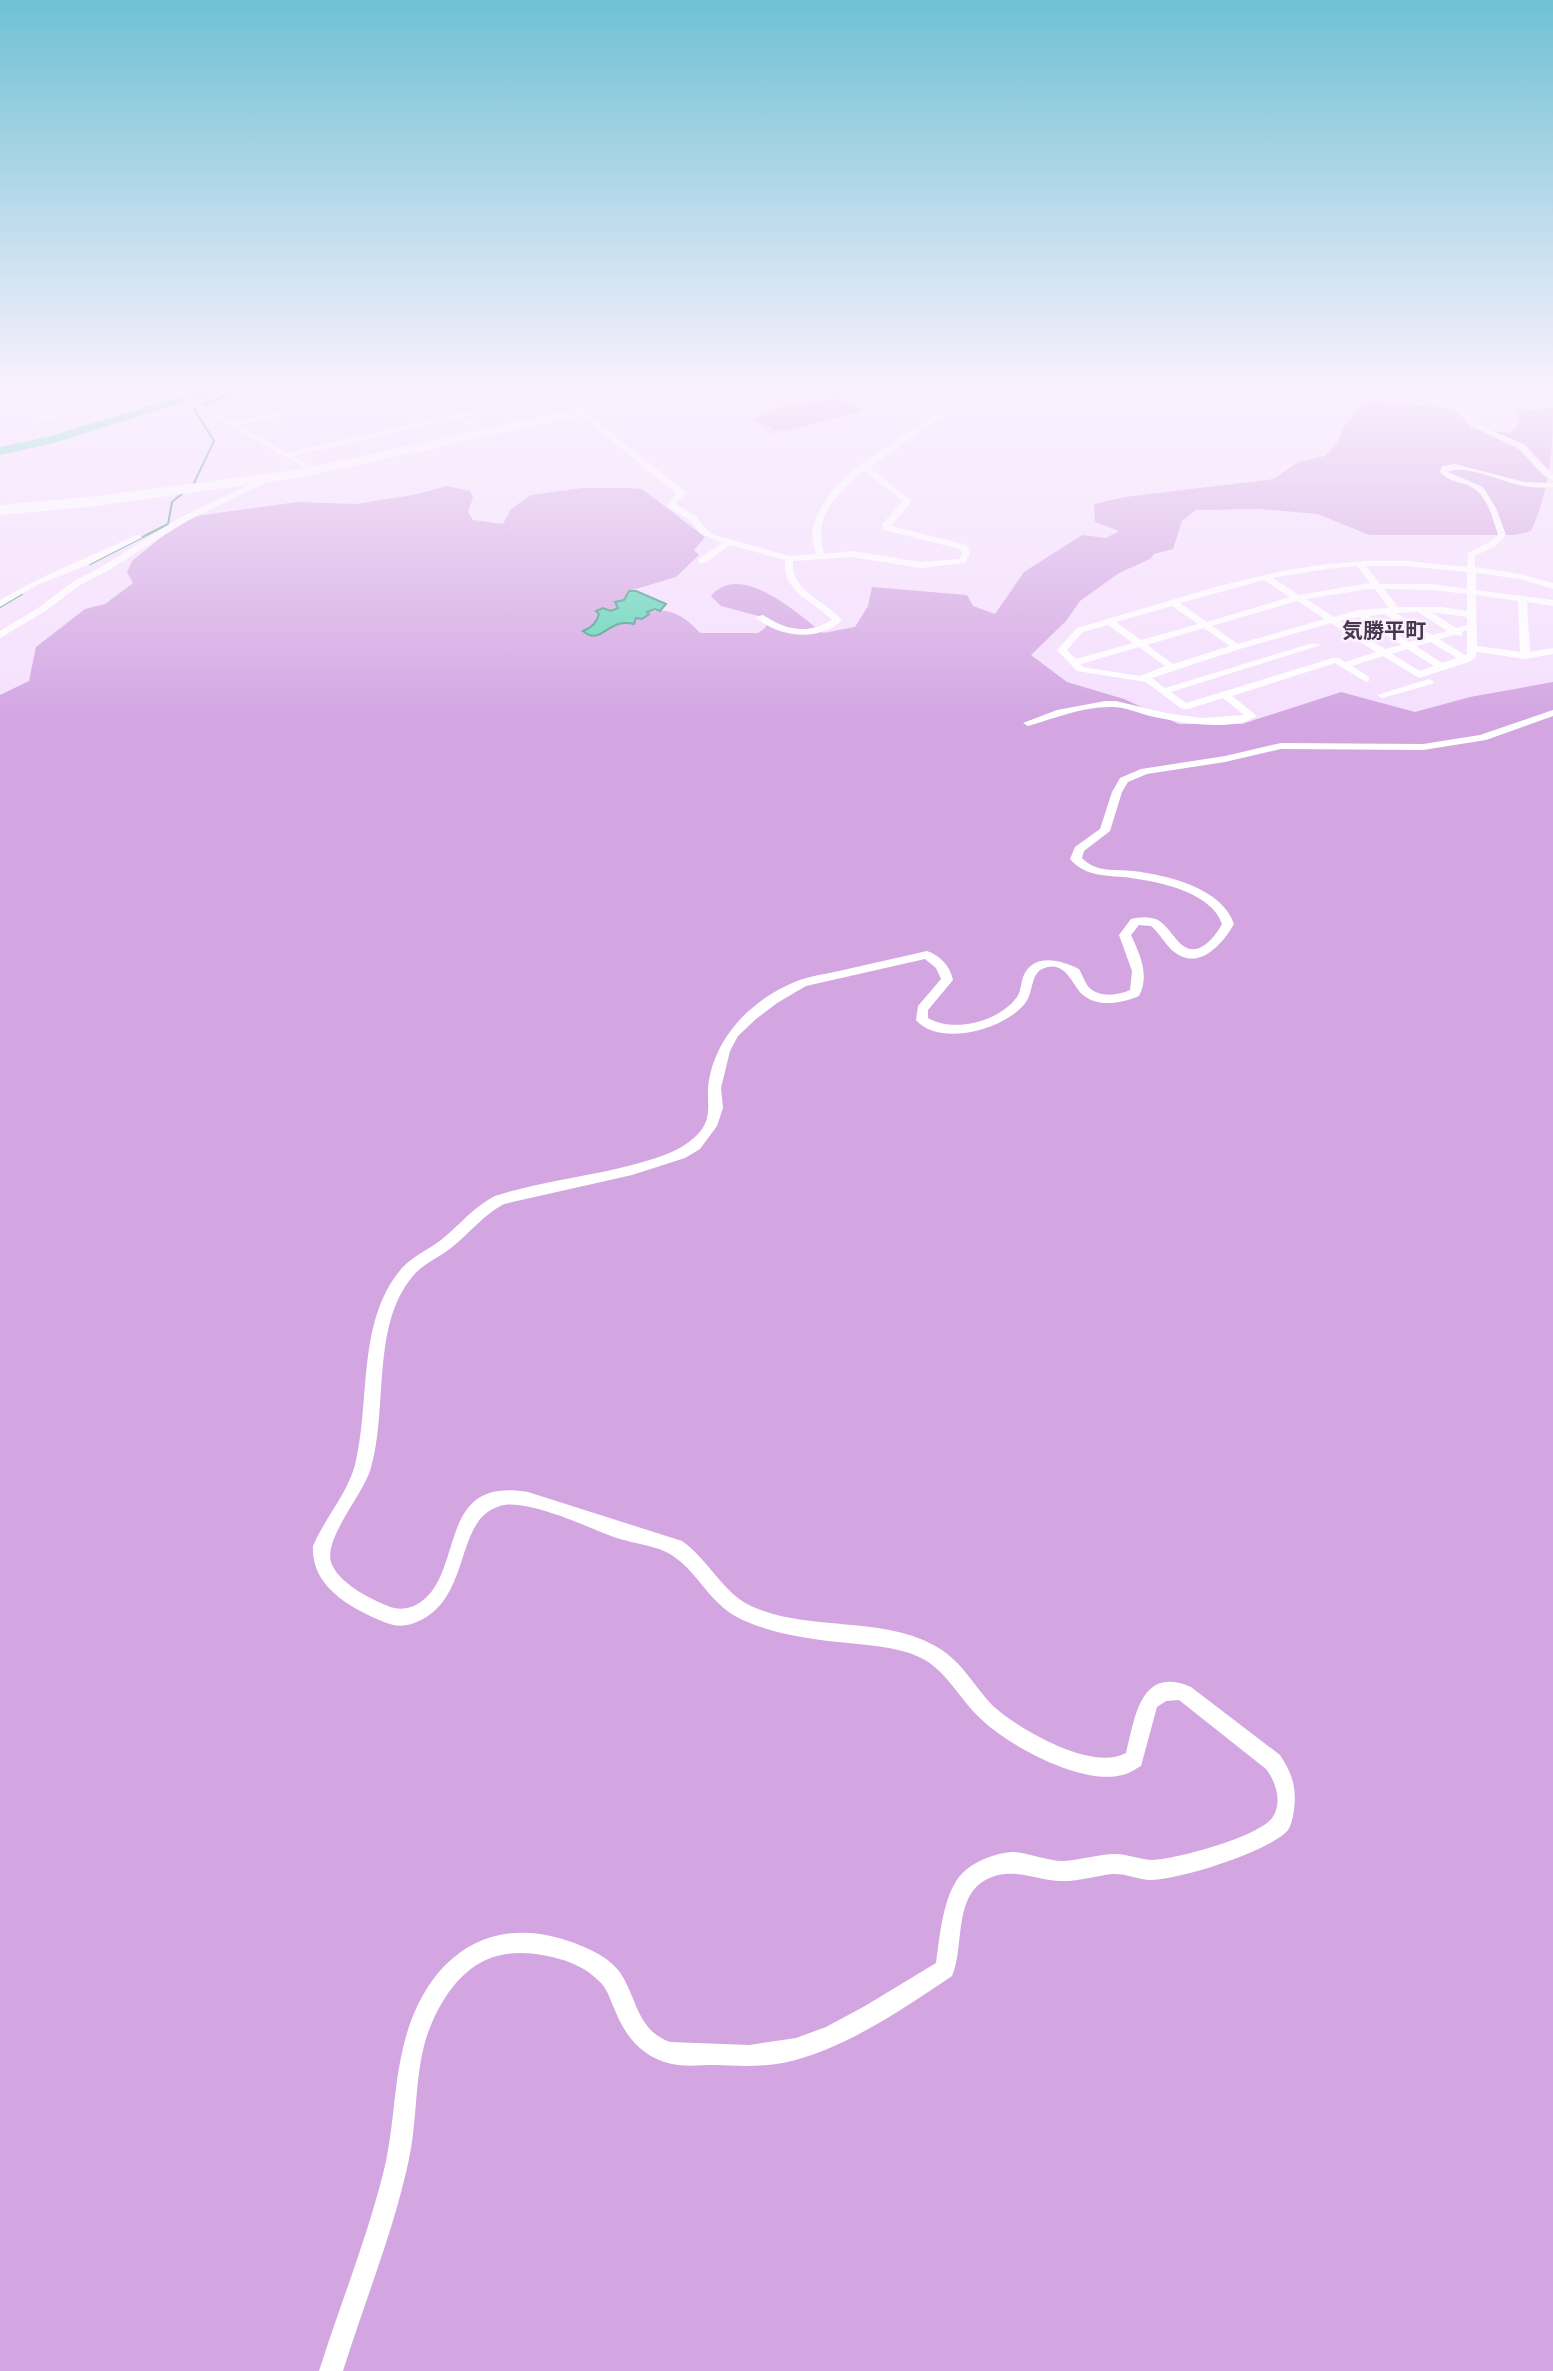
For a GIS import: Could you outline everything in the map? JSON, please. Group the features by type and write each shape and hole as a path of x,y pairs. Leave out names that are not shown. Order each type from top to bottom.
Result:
{"highway":[{"path":"0,510 131,497"}],"street":[{"path":"1,603 34,583 87,562 229,497"},
{"path":"679,497 671,505 692,518 704,532 789,559 851,554 921,565 958,562 966,554 966,549 958,544 887,528 886,524 908,502 901,497"},
{"path":"820,555 816,535 820,512 835,497"},
{"path":"1419,675 1472,656 1472,553 1498,541 1502,533 1485,497"},
{"path":"0,635 174,521"},
{"path":"702,561 730,541"},
{"path":"760,617 778,629 790,632 824,627 837,620 829,611 804,597 790,577 787,568 789,559"},
{"path":"1360,564 1378,586 1390,610 1430,639 1466,660"},
{"path":"1472,626 1382,653 1300,672 1185,707 1149,680 1084,671 1062,650 1079,631 1262,576 1307,569 1360,564 1409,564 1530,577 1553,586"},
{"path":"1262,576 1434,684 1382,695"},
{"path":"1074,663 1298,598 1338,590 1378,586 1472,592 1553,603"},
{"path":"1522,599 1525,656"},
{"path":"1174,604 1237,648"},
{"path":"1140,678 1357,613 1421,610 1472,615"},
{"path":"1421,610 1472,645 1525,656 1553,651"},
{"path":"1105,612 1172,667"},
{"path":"1357,613 1443,668"},
{"path":"1294,631 1366,680"},
{"path":"1256,642 1300,672"},
{"path":"1164,691 1315,645"},
{"path":"1221,652 1265,684"},
{"path":"1028,723 1058,712 1102,704 1208,722 1237,721 1252,716 1184,663"},
{"path":"331,2371 387,2203 399,2154 411,2050 423,2016 450,1973 479,1950 492,1944 510,1942 550,1945 584,1957 613,1980 635,2032 656,2048 671,2054 757,2055 795,2049 825,2037 902,1996 945,1969 955,1909 967,1882 982,1871 997,1864 1013,1862 1061,1871 1116,1864 1149,1870 1162,1869 1201,1860 1264,1836 1282,1822 1287,1805 1287,1792 1282,1775 1273,1762 1185,1693 1166,1692 1149,1702 1134,1759 1130,1764 1111,1770 1066,1759 1018,1735 990,1716 935,1656 876,1637 820,1632 753,1616 738,1608 718,1589 689,1555 668,1543 626,1533 520,1497 493,1499 477,1512 461,1534 444,1590 428,1610 401,1618 388,1616 345,1591 323,1569 320,1557 322,1546 363,1465 377,1353 394,1298 405,1275 418,1262 446,1244 485,1207 500,1200 634,1169 679,1154 696,1144 712,1121 717,1106 714,1088 728,1041 770,1002 803,983 927,955 946,971 947,980 922,1009 922,1020 937,1028 954,1030 982,1023 1013,1010 1023,998 1028,978 1034,970 1045,965 1058,964 1075,972 1082,988 1096,995 1118,999 1135,993 1139,986 1138,968 1125,935 1135,922 1148,921 1159,925 1176,948 1184,952 1197,954 1209,949 1219,940 1228,924 1224,909 1157,880 1091,870 1076,859 1079,849 1104,831 1115,807 1117,792 1127,778 1145,771 1225,759 1281,746 1423,747 1482,738 1553,713"}],"shaded area":[{"path":"403,497 473,497 468,512 473,520 503,524 511,509 529,497 652,497 705,537 694,550 699,555 676,577 629,591 625,600 616,603 619,608 599,614 597,621 607,629 623,622 634,624 636,618 645,613 663,611 678,615 700,633 758,633 770,619 721,606 711,596 723,586 738,584 753,587 784,603 823,633 855,627 868,606 872,587 967,595 973,606 995,614 1024,572 1082,535 1106,538 1119,531 1095,522 1094,504 1125,497 1543,497 1531,531 1515,535 1369,535 1318,514 1260,509 1196,510 1182,521 1173,549 1154,554 1150,559 1119,573 1080,601 1066,621 1031,655 1067,682 1124,699 1179,724 1242,724 1341,692 1415,712 1470,697 1553,682 1553,2371 0,2371 0,695 29,681 36,647 85,609 105,604 133,583 127,572 132,561 164,535 196,516 297,502 356,504"},
{"path":"629,591 636,591 666,604 660,611 655,609 647,612 649,614 642,619 636,618 634,624 617,624 595,636 583,631 595,623 599,614 596,611 618,608 615,602 624,600"}],"waterway":[{"path":"90,564 168,524 172,502 179,497"},
{"path":"0,607 22,594"}],"district":[{"name":"気勝平町","path":"1384,631"}]}
